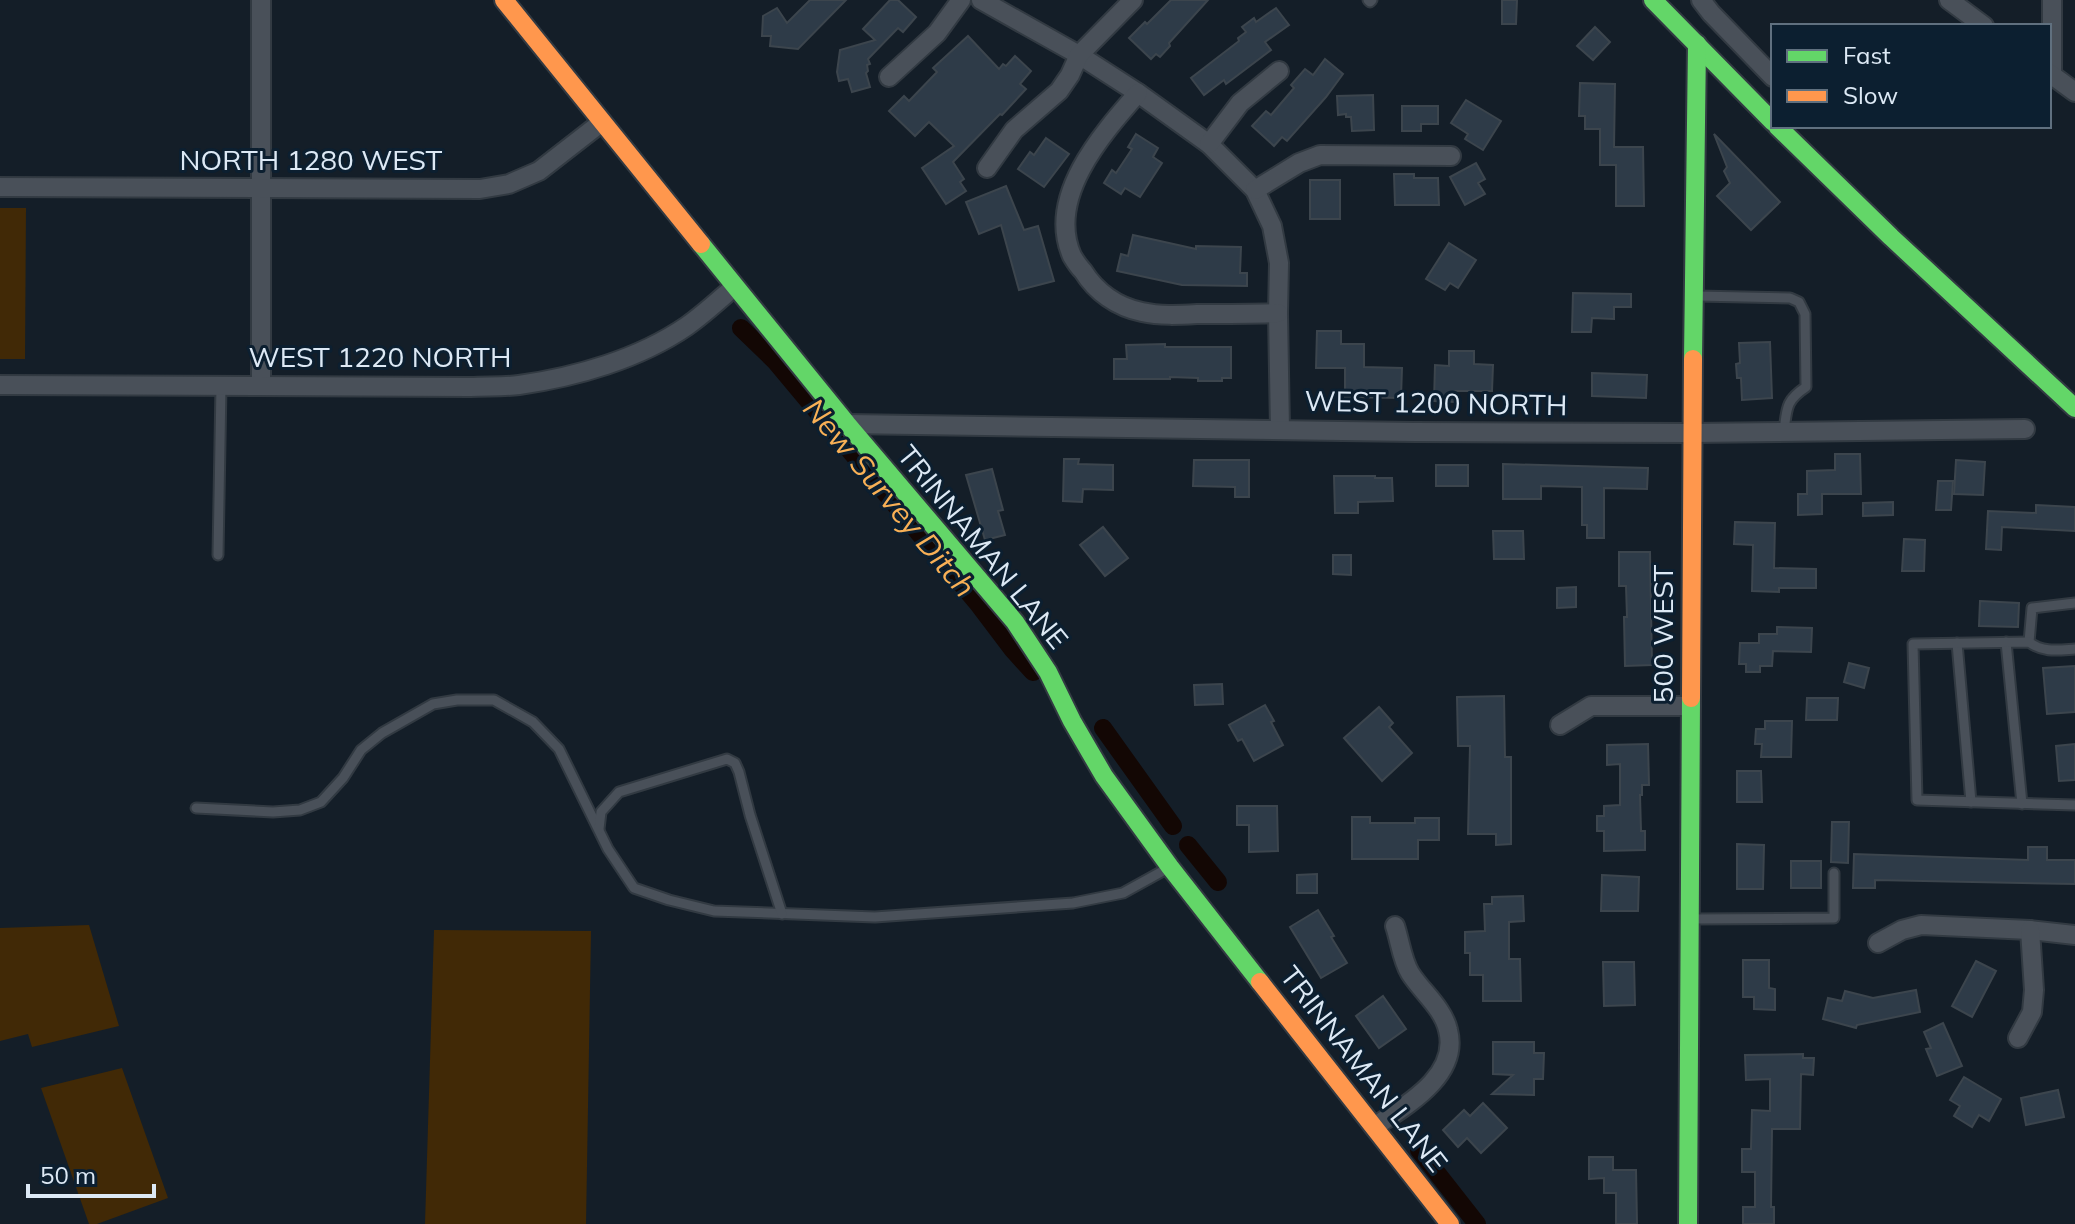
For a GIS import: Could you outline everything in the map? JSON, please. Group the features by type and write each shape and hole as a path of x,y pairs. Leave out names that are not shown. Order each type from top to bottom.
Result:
{"main road":[{"name":"TRINNAMAN LANE","path":"504,0 734,287 1015,622 1048,672 1104,776 1170,867 1450,1224"},
{"path":"1653,0 1771,120"},
{"name":"500 WEST","path":"1688,1224 1697,44"},
{"path":"1779,128 2075,408"}],"street":[{"path":"261,0 261,386"},
{"path":"889,77 937,33 961,0"},
{"path":"981,0 1079,55 1138,93 1209,144 1255,190 1272,226 1279,263 1280,430"},
{"path":"987,168 1014,130 1059,91 1079,55 1133,0"},
{"path":"1701,0 1771,75"},
{"path":"1949,0 1981,24"},
{"path":"2051,37 2052,0"},
{"path":"1209,144 1240,103 1279,71"},
{"path":"2051,75 2075,92"},
{"path":"1138,93 1092,150 1075,180 1067,207 1066,230 1072,256 1088,280 1109,299 1142,312 1166,315 1278,313"},
{"name":"NORTH 1280 WEST","path":"0,187 480,189 509,184 539,171 602,122"},
{"path":"1255,190 1299,163 1320,155 1451,156"},
{"name":"WEST 1220 NORTH","path":"0,385 518,385 575,374 652,346 685,327 734,287"},
{"name":"WEST 1200 NORTH","path":"847,424 1692,433 2025,429"},
{"path":"1560,725 1591,706 1691,706"},
{"path":"1878,943 1902,930 1921,925 2075,935"},
{"path":"1374,1127 1419,1096 1440,1074 1448,1057 1449,1031 1439,1010 1409,971 1395,926"},
{"path":"2018,1038 2032,1012 2034,990 2030,930"}],"lane":[{"path":"1694,296 1790,298 1799,302 1805,314 1806,387 1794,395 1788,405 1784,431"},
{"path":"218,555 221,386"},
{"path":"2029,642 2032,608 2075,603"},
{"path":"2006,642 2022,804"},
{"path":"2075,649 2049,650 2029,642 1913,644 1917,800 2075,805"},
{"path":"1957,643 1971,802"},
{"path":"196,808 273,812 300,810 321,802 343,778 361,750 382,733 423,709 457,700 494,700 533,722 559,749 608,849 634,888 669,900 714,911 875,917 1073,903 1123,893 1170,867"},
{"path":"599,829 601,812 619,792 727,759 735,763 739,772 782,914"},
{"path":"1689,919 1834,918 1834,873"}],"shaded area":[{"path":"0,208 26,208 25,359 0,359"},
{"path":"89,925 119,1026 32,1047 28,1034 0,1041 0,928"},
{"path":"434,930 591,931 586,1224 425,1224"},
{"path":"122,1068 168,1198 97,1224 89,1224 41,1088"}],"building":[{"path":"810,0 846,0 798,49 770,46 771,36 762,36 763,16 777,8 787,23"},
{"path":"890,0 898,0 916,17 903,32 898,28 868,59 870,64 866,73 870,87 852,92 848,79 839,81 840,50 875,40 863,29"},
{"path":"1171,0 1208,0 1160,57 1156,54 1151,59 1129,38"},
{"path":"1502,0 1517,0 1516,24 1502,24"},
{"path":"1276,8 1289,25 1265,42 1271,50 1226,84 1224,80 1204,95 1191,78 1239,41 1238,38 1246,32 1242,27 1254,18 1256,22"},
{"path":"1595,27 1610,42 1593,60 1577,46"},
{"path":"968,36 999,69 1015,56 1031,71 1020,84 1026,89 953,162 964,179 960,182 966,191 946,204 922,168 954,146 929,122 915,136 889,111 904,96 909,101 937,72 933,68"},
{"path":"1325,59 1343,74 1287,141 1282,137 1274,146 1252,126 1266,111 1271,115 1294,88 1291,85 1305,69 1313,75"},
{"path":"1580,83 1615,84 1614,147 1643,147 1644,206 1616,206 1616,165 1600,165 1600,129 1585,129 1585,116 1579,116"},
{"path":"1373,95 1374,130 1352,131 1351,117 1338,115 1337,96"},
{"path":"1466,100 1501,121 1483,150 1465,139 1468,134 1451,123"},
{"path":"1402,106 1438,106 1438,124 1421,124 1421,131 1402,131"},
{"path":"1136,134 1158,148 1153,157 1162,163 1140,197 1125,188 1121,194 1104,183 1112,170 1116,173 1132,149 1128,147"},
{"path":"1714,134 1780,202 1751,230 1717,196 1730,183"},
{"path":"1046,138 1069,154 1044,187 1018,169 1030,152 1034,155"},
{"path":"1476,163 1485,179 1478,183 1485,194 1465,205 1450,177"},
{"path":"1394,174 1438,178 1439,205 1395,205"},
{"path":"1310,180 1340,180 1340,219 1310,219"},
{"path":"1006,186 1024,230 1038,226 1054,281 1019,290 1001,225 979,234 966,202"},
{"path":"1133,235 1196,249 1196,246 1241,247 1240,273 1247,273 1247,286 1182,285 1117,271 1121,254 1128,256"},
{"path":"1449,243 1476,260 1458,288 1450,283 1445,290 1426,279"},
{"path":"1573,293 1631,294 1631,307 1614,307 1614,319 1592,318 1591,332 1572,332"},
{"path":"1317,331 1341,331 1341,344 1364,344 1364,367 1402,368 1401,398 1345,397 1345,368 1316,368"},
{"path":"1770,342 1772,398 1742,400 1741,378 1737,378 1736,364 1740,363 1739,343"},
{"path":"1165,344 1165,347 1231,347 1231,378 1222,378 1222,381 1170,377 1114,379 1114,359 1127,359 1126,345"},
{"path":"1449,351 1474,351 1474,364 1493,365 1492,391 1455,391 1454,402 1434,401 1435,365 1449,366"},
{"path":"1592,373 1647,375 1646,398 1592,396"},
{"path":"1835,454 1860,454 1861,494 1822,494 1822,514 1798,515 1798,494 1807,494 1807,471 1835,470"},
{"path":"1064,459 1079,459 1078,464 1113,465 1113,490 1083,489 1082,502 1063,501"},
{"path":"1194,460 1249,460 1249,497 1235,497 1235,487 1193,486"},
{"path":"1956,460 1985,462 1983,495 1954,494"},
{"path":"1503,464 1648,468 1647,489 1604,488 1604,538 1587,538 1587,525 1582,525 1582,487 1541,486 1541,499 1503,499"},
{"path":"1436,465 1468,465 1468,486 1436,486"},
{"path":"992,469 1003,510 998,511 1005,535 985,540 966,475"},
{"path":"1334,476 1392,478 1393,501 1358,502 1358,513 1335,513"},
{"path":"1938,481 1953,481 1951,510 1936,510"},
{"path":"1893,502 1893,515 1863,516 1863,503"},
{"path":"2036,505 2075,507 2075,531 2002,527 2001,550 1986,549 1988,511 2036,513"},
{"path":"1735,522 1775,523 1774,568 1816,569 1816,588 1752,591 1753,545 1734,544"},
{"path":"1103,527 1128,558 1105,576 1080,545"},
{"path":"1493,531 1523,531 1524,559 1494,559"},
{"path":"1904,539 1925,540 1924,571 1902,571"},
{"path":"1619,552 1650,552 1652,665 1625,666 1626,586 1619,586"},
{"path":"1333,555 1351,555 1351,575 1333,574"},
{"path":"1576,587 1576,607 1557,608 1557,588"},
{"path":"1980,601 2019,603 2018,627 1979,626"},
{"path":"1777,627 1812,628 1811,652 1773,651 1772,666 1760,666 1760,672 1746,672 1746,664 1739,664 1740,643 1759,643 1759,634 1777,634"},
{"path":"1849,663 1869,668 1864,688 1844,682"},
{"path":"2075,666 2075,712 2047,714 2043,668"},
{"path":"1222,684 1223,704 1195,705 1194,685"},
{"path":"1504,696 1505,757 1511,757 1511,844 1496,845 1496,834 1468,834 1470,746 1458,746 1457,697"},
{"path":"1807,698 1838,698 1837,720 1806,720"},
{"path":"1265,705 1283,745 1254,761 1242,739 1238,741 1229,725"},
{"path":"1379,707 1393,723 1389,727 1412,753 1382,781 1344,738"},
{"path":"1765,721 1792,721 1791,757 1761,757 1762,744 1755,744 1756,729 1765,729"},
{"path":"1648,744 1649,785 1642,785 1640,795 1645,850 1604,851 1604,831 1597,831 1597,816 1604,816 1604,806 1620,805 1620,764 1607,765 1607,745"},
{"path":"2075,744 2075,780 2059,781 2056,746"},
{"path":"1737,771 1761,771 1762,802 1737,802"},
{"path":"1237,806 1277,806 1278,851 1249,852 1249,825 1237,825"},
{"path":"1352,817 1370,817 1370,823 1415,823 1415,818 1439,818 1439,840 1418,840 1418,859 1352,859"},
{"path":"1832,822 1849,822 1848,863 1831,862"},
{"path":"1737,844 1764,845 1763,889 1737,889"},
{"path":"2028,847 2047,847 2047,860 2075,860 2075,884 1875,880 1875,888 1853,888 1854,854 2028,860"},
{"path":"1791,861 1821,861 1821,888 1791,888"},
{"path":"1317,874 1317,893 1297,893 1297,875"},
{"path":"1602,875 1639,877 1638,911 1601,911"},
{"path":"1523,896 1524,921 1509,922 1509,959 1520,959 1521,1001 1483,1001 1483,975 1470,975 1470,953 1465,953 1465,932 1485,931 1484,904 1492,904 1492,897"},
{"path":"1318,910 1347,963 1321,978 1290,927"},
{"path":"1743,960 1769,960 1769,988 1775,989 1775,1010 1754,1009 1754,997 1743,997"},
{"path":"1976,961 1996,971 1972,1017 1952,1006"},
{"path":"1603,962 1634,962 1635,1005 1604,1006"},
{"path":"1916,990 1920,1012 1857,1025 1856,1028 1823,1019 1828,998 1842,1001 1845,991 1873,998"},
{"path":"1383,996 1406,1029 1379,1048 1356,1016"},
{"path":"1943,1023 1962,1066 1937,1076 1926,1049 1931,1048 1924,1032"},
{"path":"1493,1042 1534,1042 1534,1053 1544,1053 1543,1079 1534,1079 1534,1095 1492,1094 1513,1075 1493,1074"},
{"path":"1803,1054 1803,1058 1814,1058 1813,1075 1801,1074 1800,1129 1772,1129 1771,1207 1774,1207 1774,1224 1743,1224 1743,1207 1755,1207 1755,1172 1742,1172 1742,1149 1751,1149 1752,1110 1770,1111 1770,1079 1746,1080 1745,1055"},
{"path":"1964,1077 2001,1099 1989,1121 1979,1115 1972,1127 1954,1116 1960,1106 1950,1100"},
{"path":"2058,1090 2064,1117 2026,1125 2021,1098"},
{"path":"1483,1103 1507,1128 1481,1153 1467,1138 1458,1147 1443,1130 1464,1110 1470,1116"},
{"path":"1589,1157 1613,1157 1613,1170 1636,1170 1637,1224 1616,1224 1616,1193 1604,1193 1604,1178 1589,1179"}],"waterway":[{"name":"New Survey Ditch","path":"741,328 775,361 1033,672"},
{"name":"New Survey Ditch","path":"1103,728 1173,826"},
{"name":"New Survey Ditch","path":"1188,845 1218,882"},
{"name":"New Survey Ditch","path":"1419,1150 1477,1224"}],"traffic: fast":[{"path":"1653,0 1771,120"},
{"path":"1693,359 1697,44"},
{"path":"1779,128 2075,408"},
{"path":"701,244 847,424 1015,622 1048,672 1104,776 1260,982"},
{"path":"1688,1224 1691,698"}],"traffic: slow":[{"path":"504,0 701,244"},
{"path":"1691,698 1693,359"},
{"path":"1260,982 1450,1224"}]}
